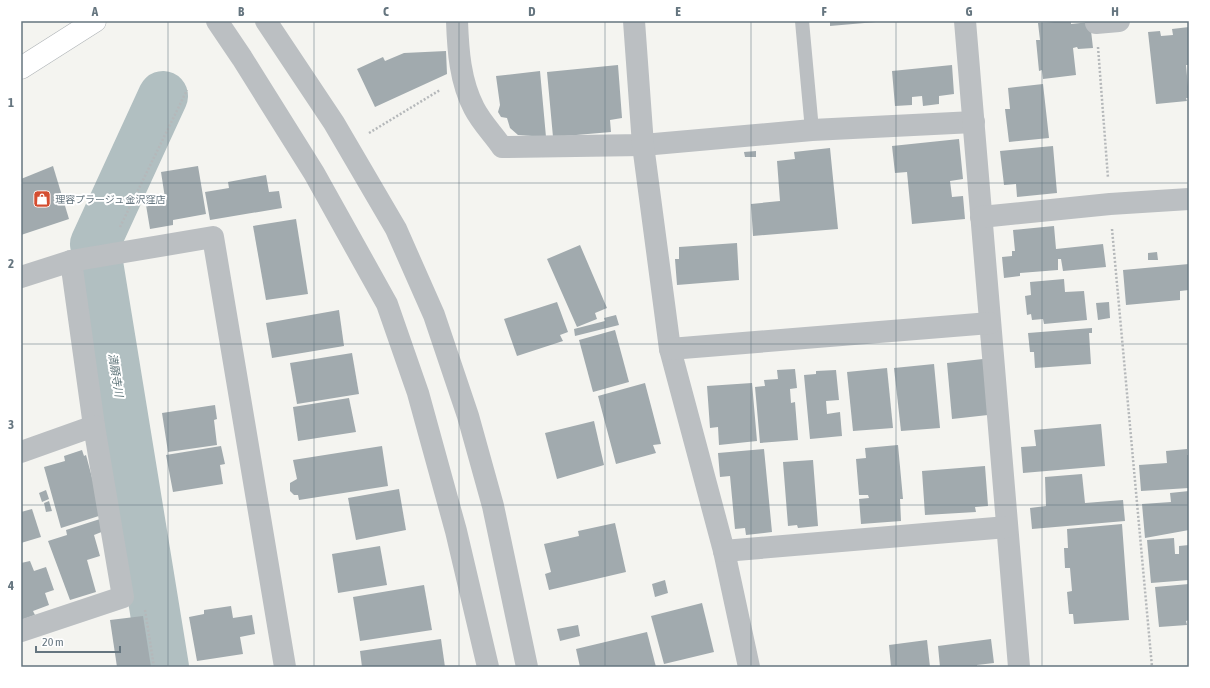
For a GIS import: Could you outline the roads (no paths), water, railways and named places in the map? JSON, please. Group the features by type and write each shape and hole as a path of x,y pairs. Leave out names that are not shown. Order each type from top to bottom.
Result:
{"main road":[{"path":"21,68 95,21"}],"street":[{"path":"217,21 314,173 387,304 418,393 456,531 488,667"},
{"path":"266,21 348,146 396,229 434,315 468,416 493,506 527,667"},
{"path":"457,21 458,52 462,76 474,107 502,148 643,145 812,130 974,122"},
{"path":"634,21 643,145 670,349 724,551 749,667"},
{"path":"965,21 1018,667"},
{"path":"1096,22 1119,21"},
{"path":"981,217 1110,204 1189,199"},
{"path":"21,277 88,258 213,237 284,667"},
{"path":"21,631 123,597 94,426 88,258"},
{"path":"670,349 990,324"},
{"path":"21,452 94,426"},
{"path":"724,551 1007,526"}],"lane":[{"path":"802,21 812,130"}],"waterway":[{"name":"満願寺川","path":"163,96 95,244 164,667"}],"place":[{"name":"理容プラージュ 金沢窪店","path":"42,199"}]}
